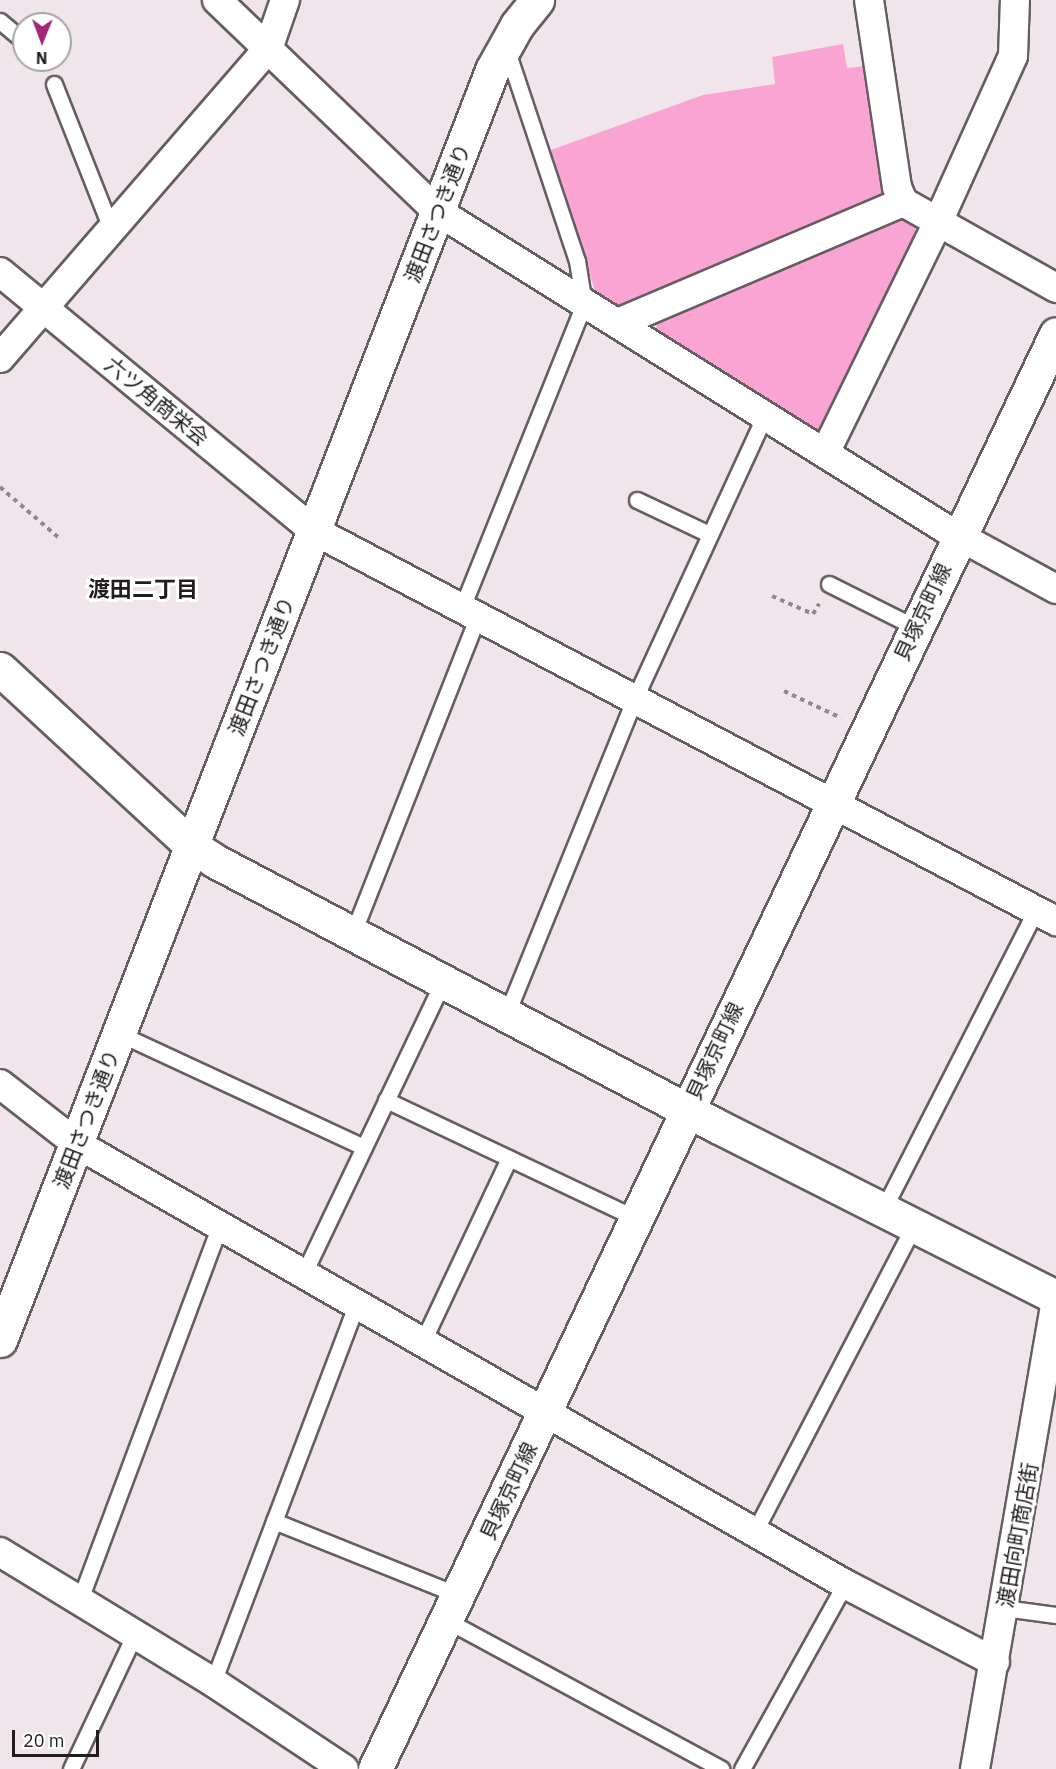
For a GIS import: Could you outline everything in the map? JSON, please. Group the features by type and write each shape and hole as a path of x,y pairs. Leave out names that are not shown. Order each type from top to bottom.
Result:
{"street":[{"path":"218,0 437,211 618,323 764,418 825,453 957,536 1056,589"},
{"path":"0,358 268,49 285,0"},
{"name":"渡田さつき通り","path":"0,1340 437,211 505,44 537,0"},
{"path":"868,0 897,187 903,202 1056,288"},
{"path":"825,453 938,222 1012,56 1015,0"},
{"path":"618,323 903,202"},
{"name":"六ツ角商栄会","path":"0,272 314,530 469,614 1046,916"},
{"name":"貝塚京町線","path":"375,1769 547,1411 686,1109 957,536 1056,334"},
{"path":"1,672 192,846 686,1109 1056,1299"},
{"path":"0,1084 77,1144 220,1224 356,1305 547,1411 845,1584 995,1662"},
{"name":"渡田向町商店街","path":"975,1769 1056,1299"},
{"path":"0,1552 134,1636 213,1682 344,1769"}],"lane":[{"path":"0,21 12,31"},
{"path":"353,933 584,304 577,261 505,44"},
{"path":"54,84 111,229"},
{"path":"507,1014 634,700 764,418"},
{"path":"637,500 709,534"},
{"path":"829,584 915,627"},
{"path":"883,1210 1046,916"},
{"path":"304,1274 444,979"},
{"path":"118,1033 364,1147"},
{"path":"387,1100 636,1218"},
{"path":"423,1341 509,1158"},
{"path":"79,1602 220,1224"},
{"path":"755,1531 914,1225"},
{"path":"213,1682 356,1305"},
{"path":"274,1521 452,1607 721,1769"},
{"path":"742,1769 845,1584"},
{"path":"1004,1608 1056,1615"},
{"path":"71,1769 134,1636"}],"path":[{"path":"0,487 59,538"},
{"path":"772,596 813,614 829,584"},
{"path":"784,691 848,721"}],"shaded area":[{"path":"843,44 847,68 867,66 889,187 885,197 619,306 596,294 551,150 703,95 775,84 772,57"},
{"path":"900,216 913,222 918,237 828,426 812,432 656,335 657,320"}],"district":[{"name":"渡田二丁目","path":"143,589"}]}
